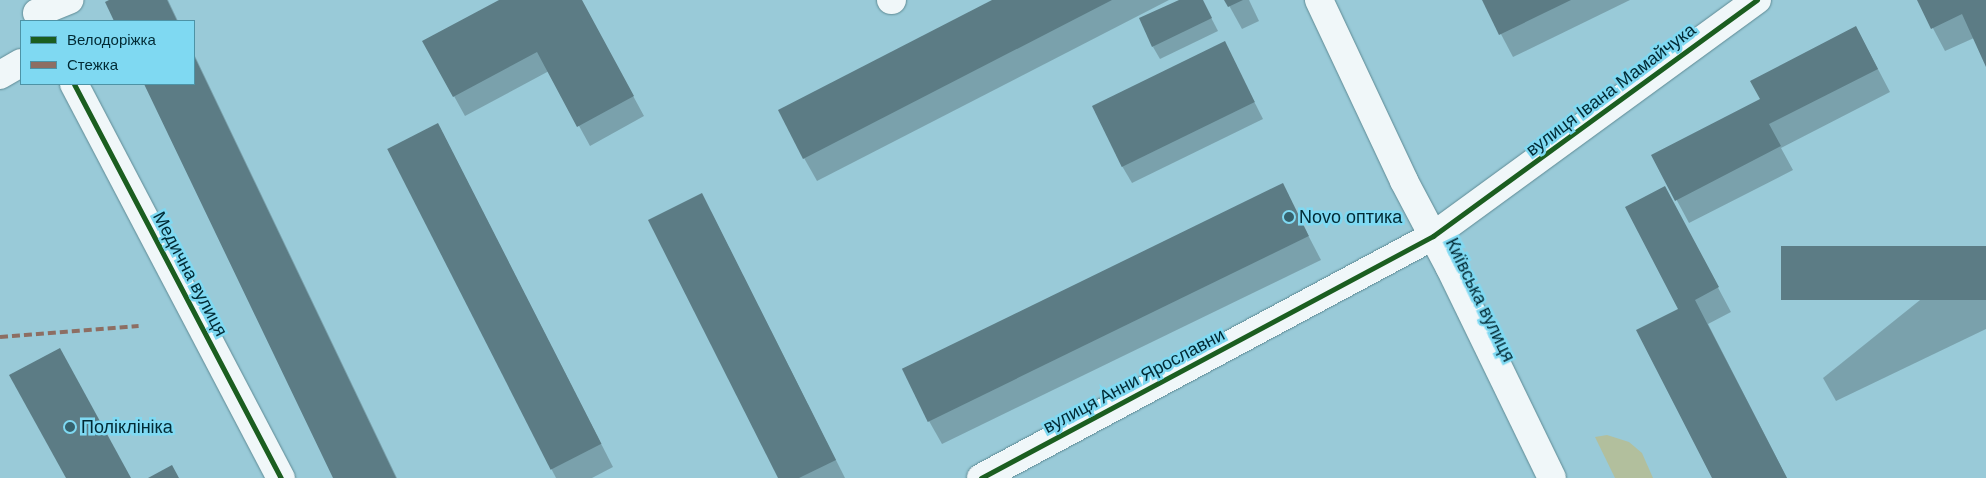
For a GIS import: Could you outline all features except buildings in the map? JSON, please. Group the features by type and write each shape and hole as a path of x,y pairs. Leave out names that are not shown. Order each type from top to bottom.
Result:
{"street":[{"path":"37,11 69,0"},
{"name":"Київська вулиця","path":"1319,0 1552,478"},
{"name":"вулиця Івана Мамайчука","path":"1433,236 1742,4"},
{"path":"0,75 20,64"},
{"name":"Медична вулиця","path":"75,85 281,478"},
{"name":"вулиця Анни Ярославни","path":"980,478 1433,236"}],"green space":[{"path":"1607,435 1629,442 1642,453 1653,478 1615,478 1595,437"}],"marked path":[{"path":"0,337 139,326"}],"cycle path":[{"path":"981,478 1433,236 1757,0"},
{"path":"75,85 281,478"}],"place":[{"name":"Novo оптика","path":"1289,217"},
{"name":"Поліклініка","path":"70,427"}]}
